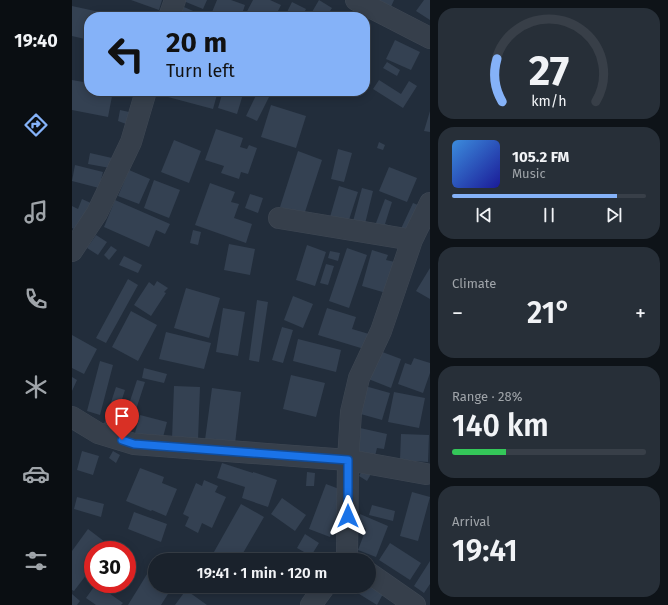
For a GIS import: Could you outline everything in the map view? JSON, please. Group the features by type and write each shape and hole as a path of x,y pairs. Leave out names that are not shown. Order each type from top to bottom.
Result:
{"street":[{"path":"171,12 175,0"},
{"path":"356,0 430,38"},
{"path":"76,239 97,213 130,142 144,96"},
{"path":"348,553 348,460 351,412 359,378 381,331 412,240 430,203"},
{"path":"279,218 412,240"},
{"path":"72,418 98,433 134,444 348,460 426,474"},
{"path":"376,578 415,605"},
{"path":"311,605 320,593"}],"building":[{"path":"131,0 162,0 159,10"},
{"path":"181,0 207,0 203,9"},
{"path":"217,0 231,0 245,5 243,12 212,12"},
{"path":"253,0 270,0 281,5 278,12 247,12"},
{"path":"319,0 332,8 329,12 312,12"},
{"path":"368,0 394,0 390,9"},
{"path":"424,0 430,0 430,20 416,11"},
{"path":"292,2 306,9 304,12 287,12"},
{"path":"72,6 100,12 84,12 84,39 72,36"},
{"path":"184,7 196,12 182,12"},
{"path":"395,40 420,52 411,70 386,59"},
{"path":"387,62 400,70 397,76 383,68"},
{"path":"72,80 84,82 84,96 112,96 108,117 72,110"},
{"path":"379,80 401,94 409,81 417,86 403,108 373,89"},
{"path":"164,96 217,96 213,109"},
{"path":"222,96 242,96 237,114 218,108"},
{"path":"256,96 270,96 257,121 246,116"},
{"path":"271,105 306,116 296,148 261,137"},
{"path":"120,110 129,112 126,124 118,121"},
{"path":"430,111 430,132 424,131"},
{"path":"216,129 243,138 240,147 247,149 249,145 257,148 248,174 241,172 239,179 221,173 224,166 205,160"},
{"path":"174,140 201,151 189,183 161,172"},
{"path":"379,142 385,145 383,150 377,148"},
{"path":"338,149 352,153 344,182 331,179"},
{"path":"298,151 322,160 304,215 280,207"},
{"path":"90,153 112,158 110,168 88,164"},
{"path":"75,165 103,172 99,188 72,181"},
{"path":"389,167 417,178 407,202 379,191"},
{"path":"129,170 150,179 139,204 118,196"},
{"path":"154,180 180,190 169,218 144,208"},
{"path":"210,183 235,192 231,202 239,204 234,218 252,224 246,243 195,225"},
{"path":"339,186 358,192 348,223 330,217"},
{"path":"362,188 373,191 364,228 352,225"},
{"path":"250,194 263,198 258,213 245,208"},
{"path":"423,194 429,197 410,238 399,233 413,203 418,205"},
{"path":"82,199 93,204 80,232 72,228 72,206 78,209"},
{"path":"385,199 392,202 385,224 398,228 373,231"},
{"path":"115,200 170,224 165,234 156,230 149,247 104,227"},
{"path":"193,230 201,232 198,245 190,243"},
{"path":"96,235 107,242 98,255 87,248"},
{"path":"229,244 255,249 250,275 224,270"},
{"path":"307,245 326,252 315,286 296,280"},
{"path":"111,246 117,250 109,260 104,255"},
{"path":"347,248 367,255 349,308 329,301"},
{"path":"372,250 388,255 386,260 395,262 386,293 362,286"},
{"path":"330,251 340,253 338,261 328,258"},
{"path":"124,256 142,265 138,273 119,265"},
{"path":"326,264 334,266 328,285 320,283"},
{"path":"430,268 430,299 416,291"},
{"path":"128,279 138,285 106,343 96,338"},
{"path":"157,281 168,288 164,292 166,293 151,316 134,305 149,282 154,286"},
{"path":"186,288 220,298 209,338 174,328"},
{"path":"293,296 313,304 303,328 284,320"},
{"path":"257,300 268,302 259,362 249,360"},
{"path":"223,308 245,312 238,356 216,352"},
{"path":"327,308 356,317 352,329 369,334 364,349 318,335"},
{"path":"131,311 157,325 138,361 112,347"},
{"path":"282,327 293,330 283,363 272,360"},
{"path":"166,332 211,343 204,369 159,359"},
{"path":"72,335 97,349 84,374 72,368"},
{"path":"298,339 341,350 336,372 293,361"},
{"path":"377,350 401,359 391,388 366,378"},
{"path":"414,358 430,363 430,373 423,393 398,384 405,363 411,365"},
{"path":"100,361 113,365 100,415 87,411"},
{"path":"144,368 167,374 164,383 142,378"},
{"path":"291,375 325,383 316,417 283,409"},
{"path":"72,377 77,380 72,391"},
{"path":"137,380 145,382 130,428 122,425"},
{"path":"174,386 200,387 198,440 172,439"},
{"path":"365,386 390,393 382,420 357,413"},
{"path":"116,387 125,390 111,433 102,430"},
{"path":"212,388 241,392 235,444 205,440"},
{"path":"394,392 425,398 419,428 388,422"},
{"path":"140,415 167,422 162,441 135,433"},
{"path":"360,428 387,434 384,449 377,448 375,456 354,452"},
{"path":"401,434 429,435 428,462 400,460"},
{"path":"82,451 99,456 93,475 77,470"},
{"path":"113,451 120,455 116,463 109,458"},
{"path":"222,463 277,480 268,507 242,498 245,487 217,478"},
{"path":"140,468 164,477 162,483 177,489 166,516 126,501"},
{"path":"363,469 371,474 367,481 359,476"},
{"path":"307,472 315,473 314,486 306,486"},
{"path":"204,480 218,486 215,492 226,497 212,528 202,523 198,533 185,526 189,517 183,514 196,483 202,486"},
{"path":"326,484 347,492 330,537 309,529"},
{"path":"412,492 430,497 418,541 400,536"},
{"path":"77,497 104,504 101,517 74,509"},
{"path":"282,498 306,515 295,531 271,514"},
{"path":"241,504 264,517 243,553 213,553"},
{"path":"372,505 395,511 393,521 369,515"},
{"path":"134,512 167,524 161,542 128,529"},
{"path":"360,514 388,526 376,557 376,553 366,553 358,550 366,529 356,524"},
{"path":"88,529 104,541 84,541 84,578 74,591 72,590 72,551"},
{"path":"305,534 319,543 313,553 306,553 297,548"},
{"path":"390,543 421,563 410,580 379,560"},
{"path":"430,561 430,584 424,593 414,586"},
{"path":"148,572 148,593 169,593 161,605 128,605"},
{"path":"376,590 383,594 377,605 358,593 376,593"},
{"path":"90,593 109,593 123,603 121,605 96,605 86,598"},
{"path":"184,593 190,593 207,605 175,605"},
{"path":"72,594 80,601 77,605 72,605"}],"route":[{"path":"122,440 134,444 348,460 348,516"}]}
